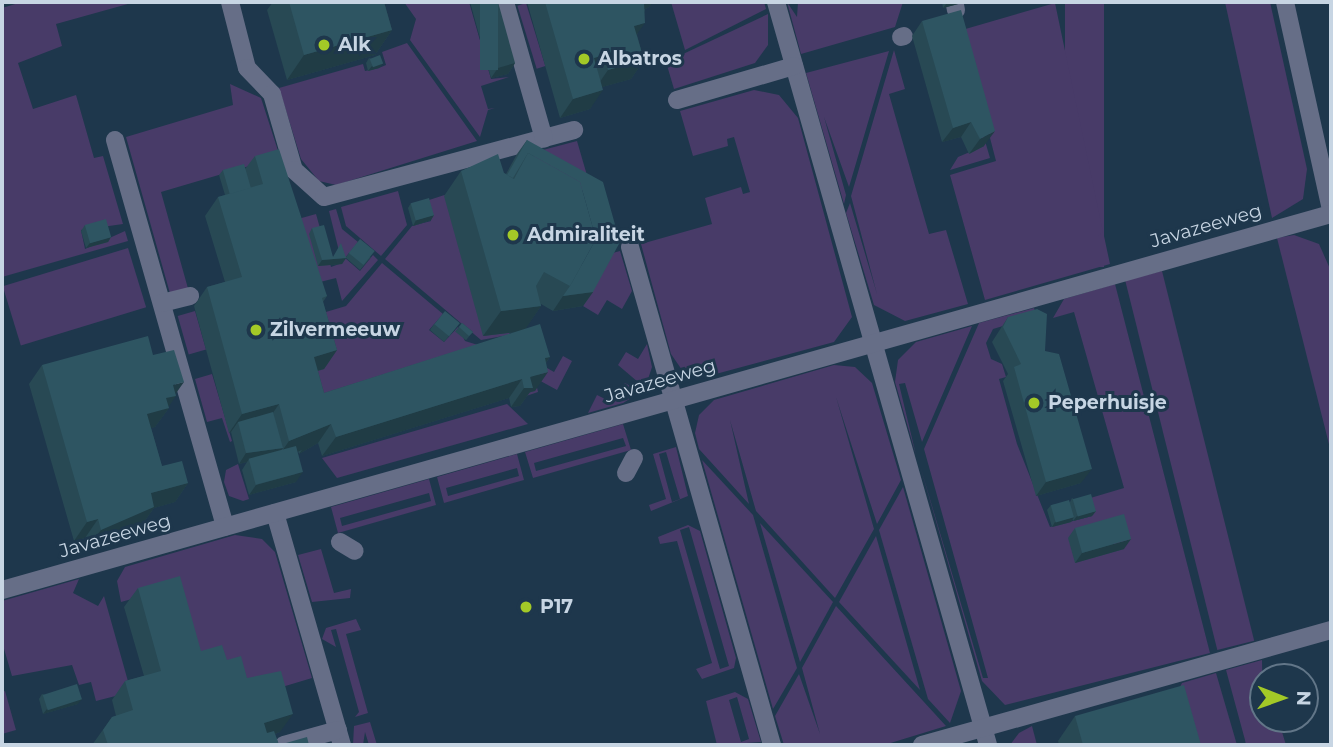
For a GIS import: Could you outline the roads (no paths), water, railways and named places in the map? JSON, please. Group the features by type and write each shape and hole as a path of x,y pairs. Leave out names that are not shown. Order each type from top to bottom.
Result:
{"street":[{"path":"230,2 247,68 272,94 294,170 315,193 333,198 574,130"},
{"path":"505,2 544,139"},
{"path":"775,2 986,737"},
{"path":"1285,2 1331,212"},
{"path":"677,100 793,66"},
{"path":"115,140 225,527"},
{"name":"Javazeeweg","path":"2,590 275,513 563,425 628,418 673,399 1331,212"},
{"path":"631,247 644,316 673,399 680,442 772,745"},
{"path":"162,303 190,296"},
{"path":"275,513 292,552 340,738 296,740"},
{"path":"922,745 986,737 1331,630"}],"place":[{"name":"Alk","path":"324,45"},
{"name":"Albatros","path":"584,59"},
{"name":"Admiraliteit","path":"513,235"},
{"name":"Zilvermeeuw","path":"256,330"},
{"name":"Peperhuisje","path":"1034,403"},
{"name":"P17","path":"526,607"}]}
